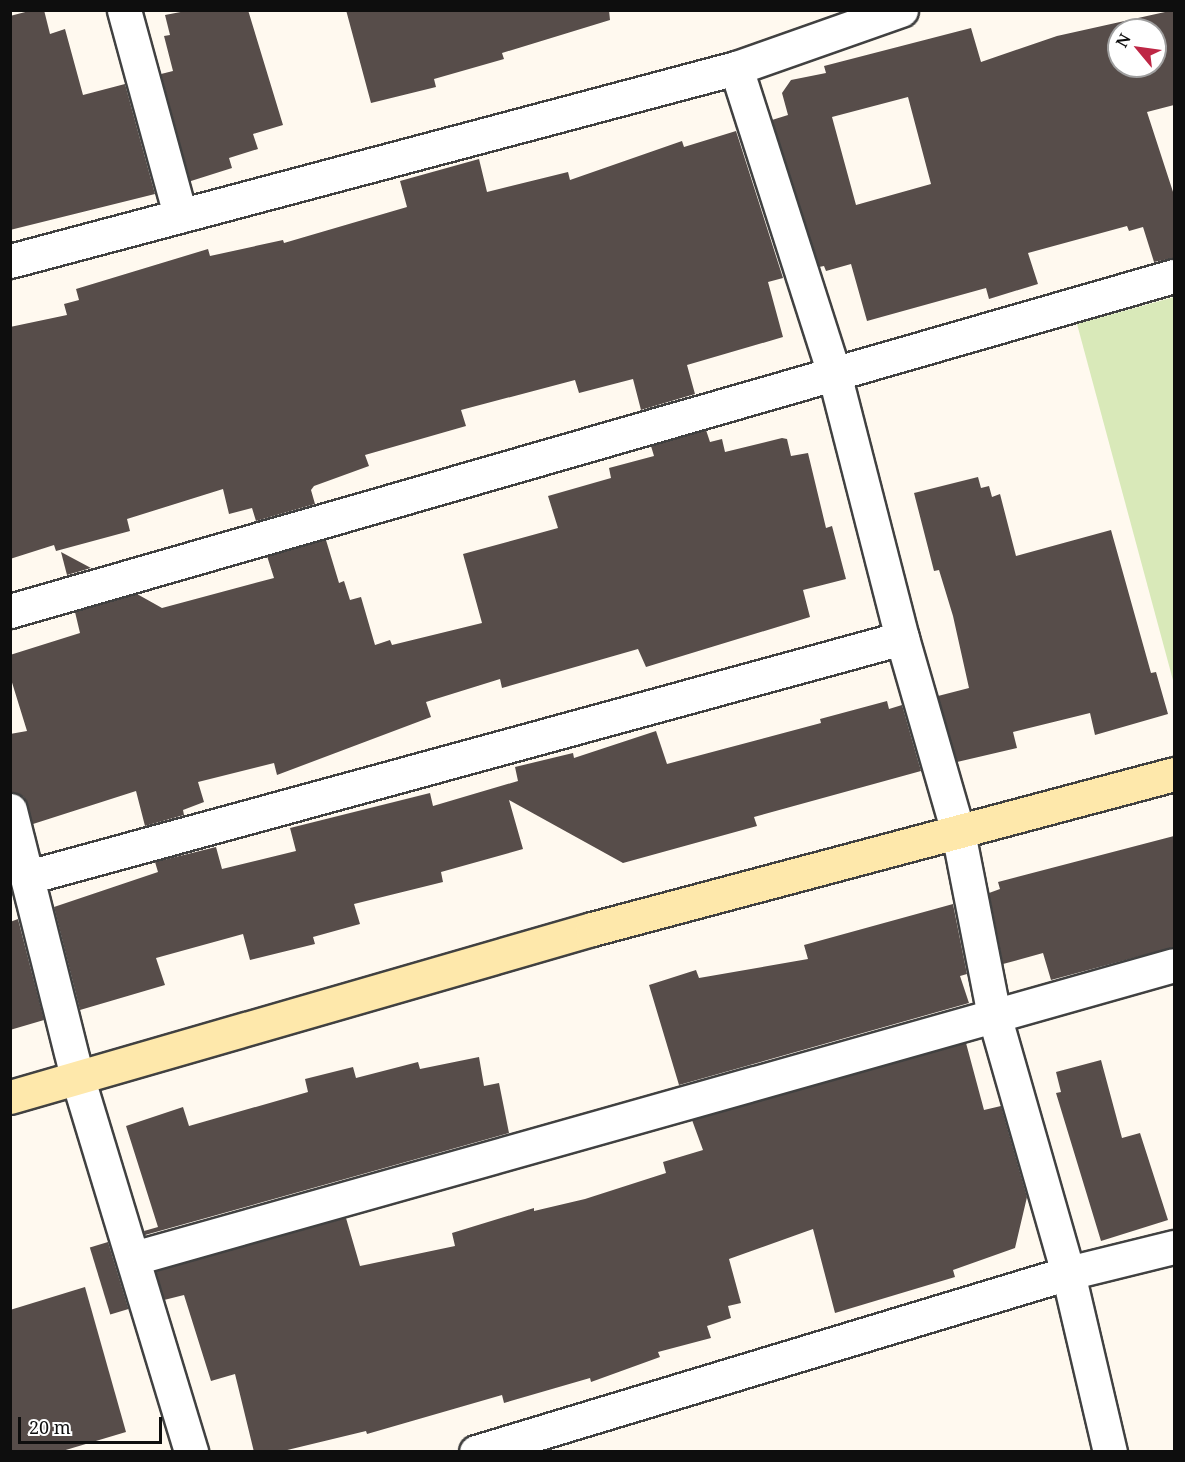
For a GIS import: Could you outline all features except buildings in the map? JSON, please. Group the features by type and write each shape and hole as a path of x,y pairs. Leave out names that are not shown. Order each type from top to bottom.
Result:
{"street":[{"path":"124,10 180,215"},
{"path":"10,261 736,68 881,14"},
{"path":"736,68 835,377 902,638 958,832 994,1015 1068,1273 1110,1452"},
{"path":"10,611 835,377 1174,276"},
{"path":"28,878 902,638"},
{"path":"10,1097 592,929 1174,774"},
{"path":"10,810 77,1076 134,1258 190,1452"},
{"path":"134,1258 1174,965"},
{"path":"476,1452 1068,1273 1174,1247"}],"green space":[{"path":"1174,297 1174,684 1077,324"}]}
